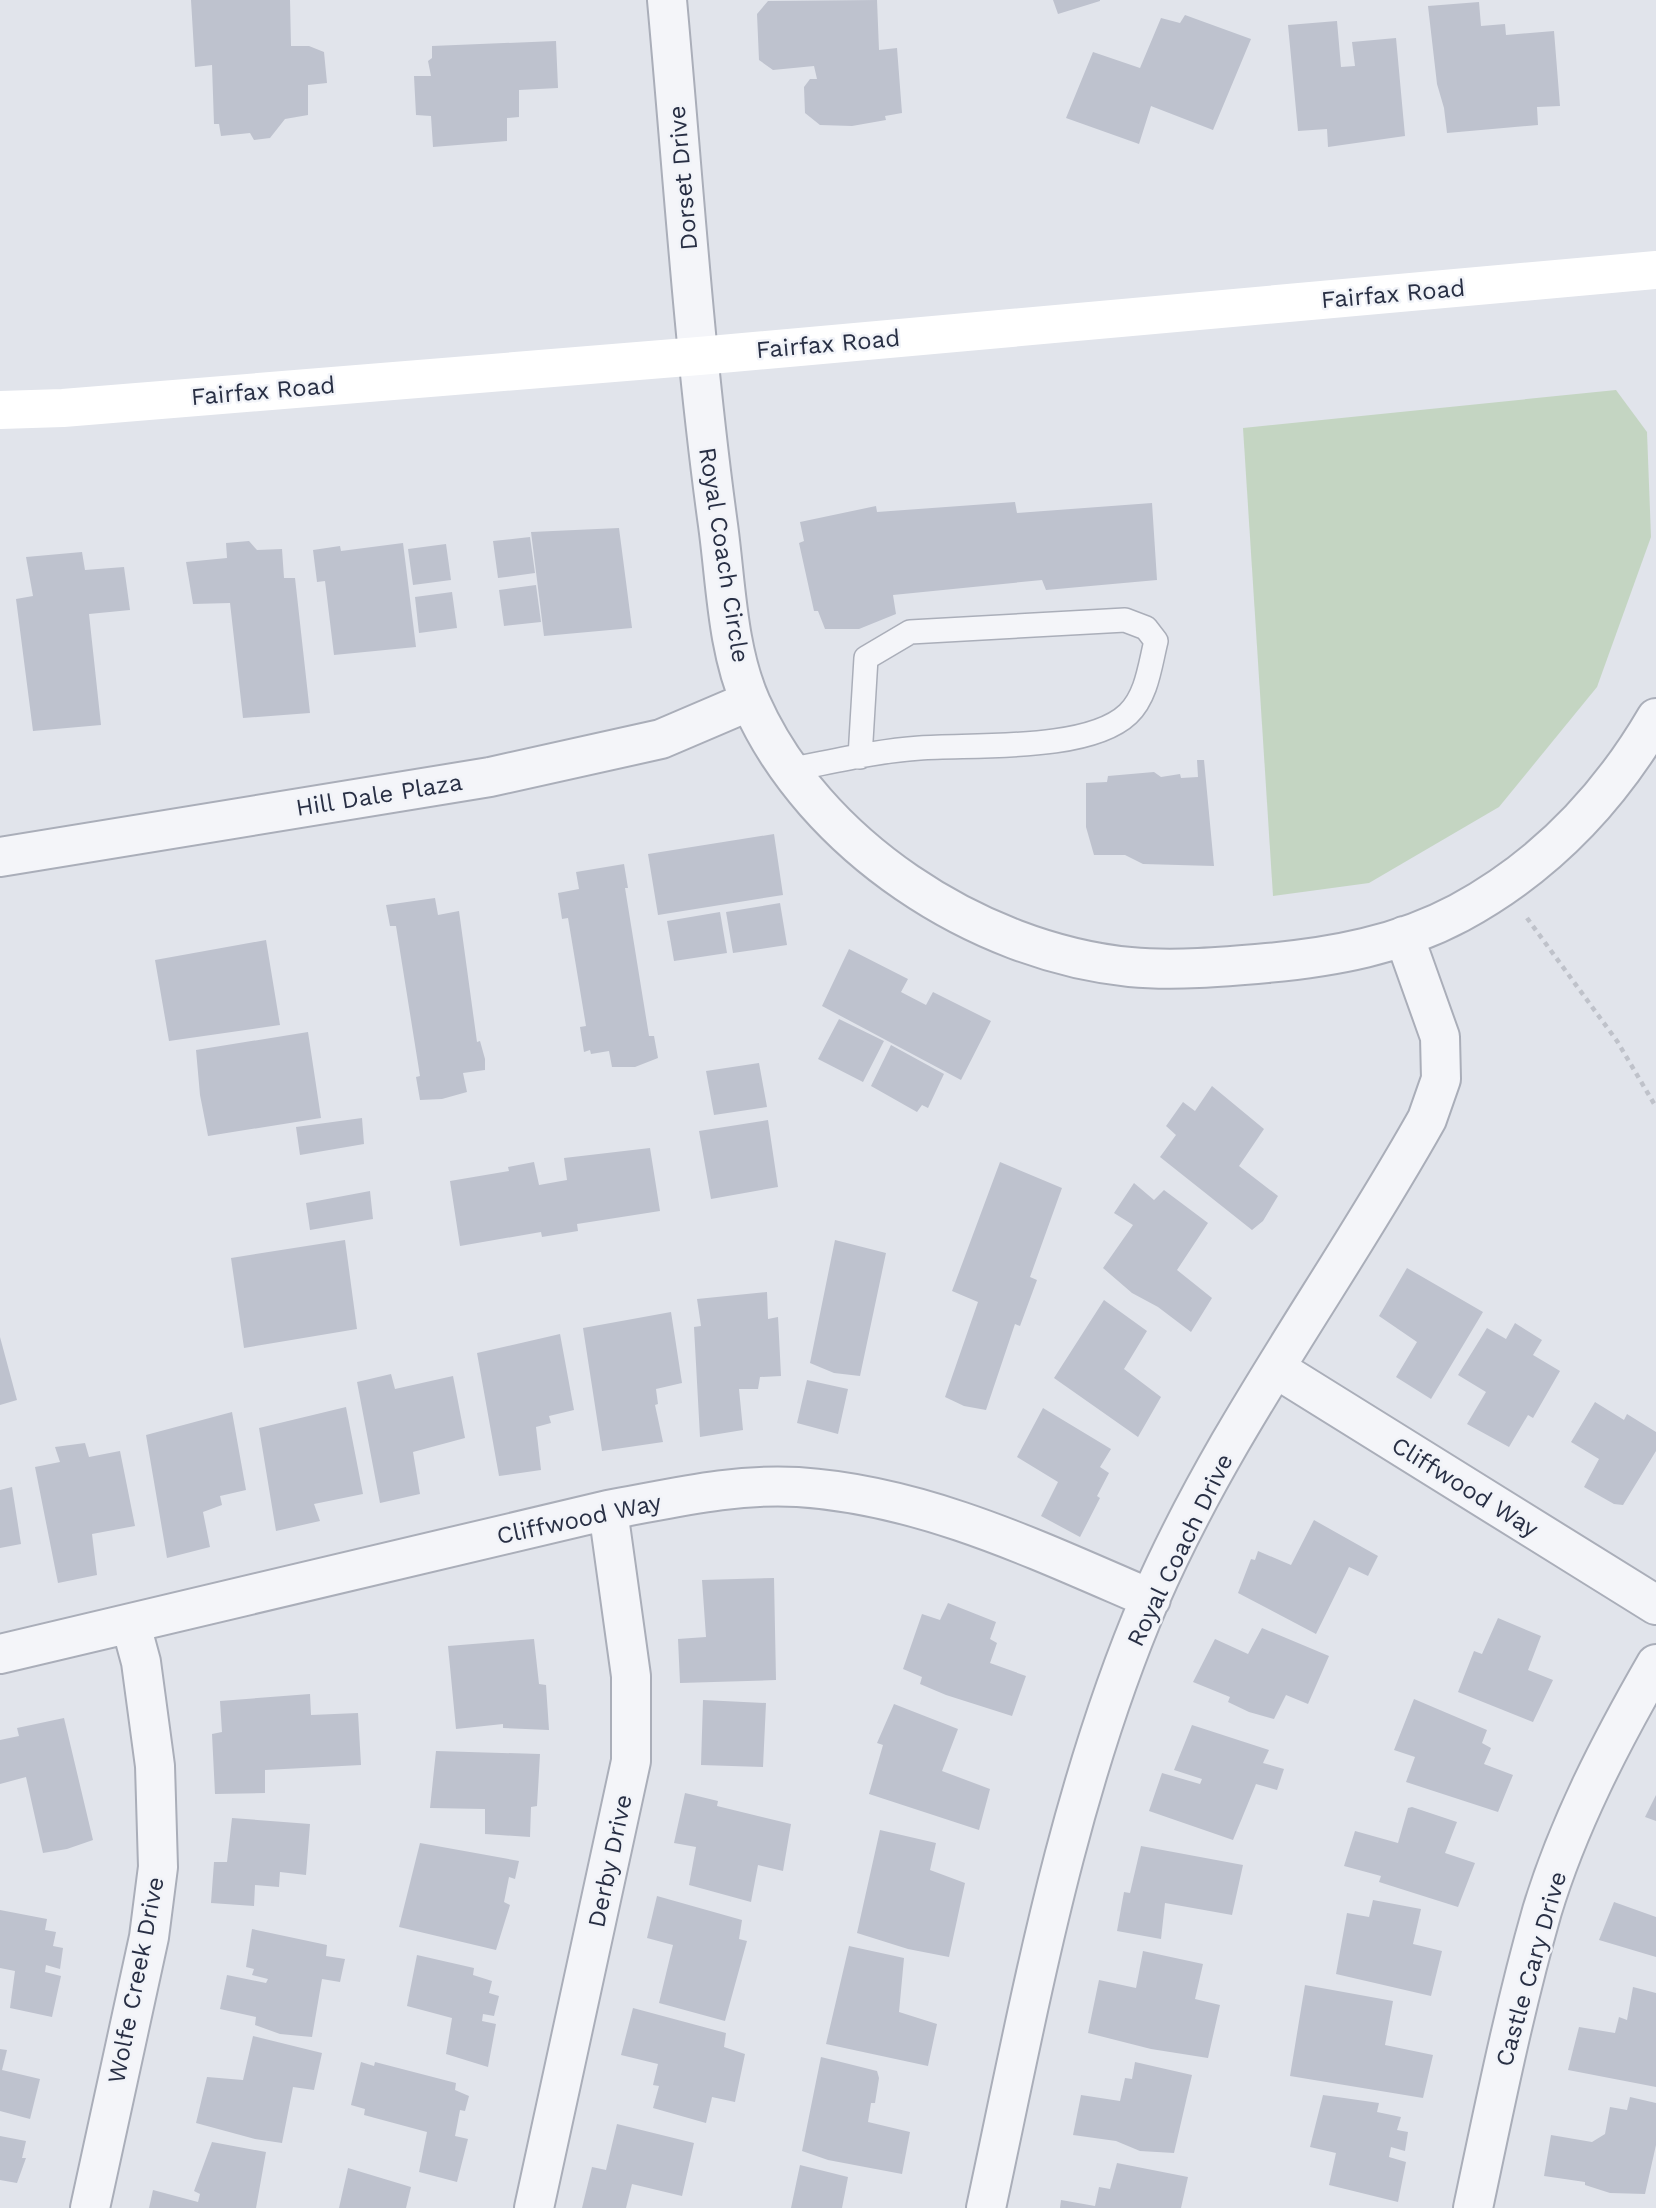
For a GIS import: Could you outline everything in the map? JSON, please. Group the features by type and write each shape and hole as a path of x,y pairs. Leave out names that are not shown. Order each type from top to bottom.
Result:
{"main road":[{"name":"Fairfax Road","path":"0,410 63,408 699,356 1656,270"}],"street":[{"name":"Dorset Drive","path":"667,0 699,356"},
{"name":"Royal Coach Circle","path":"699,356 708,450 735,650 750,701 788,770 833,820 884,865 936,900 996,931 1056,953 1132,967 1246,965 1335,957 1404,936 1454,916 1504,886 1556,846 1601,798 1637,750 1656,718"},
{"name":"Hill Dale Plaza","path":"0,857 489,776 662,739 750,701"},
{"name":"Royal Coach Drive","path":"986,2208 1065,1853 1107,1714 1150,1599 1215,1470 1427,1119 1441,1079 1440,1037 1404,936"},
{"name":"Cliffwood Way","path":"1275,1368 1656,1605"},
{"name":"Cliffwood Way","path":"0,1654 608,1510 709,1492 797,1487 877,1499 967,1521 1150,1599"},
{"name":"Derby Drive","path":"534,2208 631,1762 631,1676 608,1510"},
{"name":"Wolfe Creek Drive","path":"90,2208 149,1937 158,1867 156,1766 141,1662 131,1625"},
{"name":"Castle Cary Drive","path":"1473,2208 1514,2019 1543,1909 1580,1812 1624,1718 1656,1664"}],"lane":[{"path":"788,770 917,748 1037,743 1092,734 1127,715 1143,695 1156,640 1146,628 1125,620 910,632 866,658 860,757"}],"path":[{"path":"1504,886 1616,1041 1656,1107"}],"green space":[{"path":"1616,390 1647,432 1651,537 1597,687 1499,807 1369,883 1273,896 1243,428"}],"building":[{"path":"191,0 290,0 291,46 309,46 324,52 327,83 308,85 308,115 285,119 270,138 254,140 250,133 221,136 219,124 214,124 212,65 195,67"},
{"path":"877,0 879,50 897,48 902,113 885,116 886,120 852,126 820,125 805,113 804,87 810,79 817,79 814,66 773,70 759,60 757,14 768,1"},
{"path":"1053,0 1100,0 1100,1 1058,14"},
{"path":"1479,2 1481,26 1505,24 1506,35 1554,31 1560,106 1537,107 1538,125 1447,133 1437,84 1428,6"},
{"path":"1185,15 1251,39 1213,130 1151,106 1139,144 1066,118 1093,52 1140,68 1161,18 1180,23"},
{"path":"1337,21 1341,67 1355,66 1352,42 1396,38 1405,136 1328,147 1327,129 1298,131 1288,25"},
{"path":"556,41 558,88 519,90 519,117 507,118 507,141 433,147 431,116 416,115 414,76 431,76 428,61 432,58 432,46"},
{"path":"1015,502 1017,513 1152,503 1157,580 1046,590 1042,580 893,595 896,614 859,629 825,629 818,611 814,611 799,543 804,541 800,522 876,506 877,512"},
{"path":"619,528 632,628 544,636 531,532"},
{"path":"530,537 535,573 498,578 493,541"},
{"path":"249,541 257,550 282,549 284,578 295,578 310,713 243,718 230,603 193,604 186,562 227,558 226,543"},
{"path":"403,543 416,647 334,655 325,581 317,582 313,550 340,546 341,551"},
{"path":"446,544 451,580 413,585 408,549"},
{"path":"82,552 85,570 124,567 130,610 89,614 101,725 33,731 16,599 33,596 26,557"},
{"path":"536,585 541,622 504,626 499,590"},
{"path":"452,592 457,628 419,633 415,597"},
{"path":"1197,760 1204,760 1214,866 1143,864 1125,855 1094,855 1086,827 1086,783 1107,782 1108,776 1154,772 1161,777 1180,774 1181,778 1198,777"},
{"path":"774,834 783,895 658,915 648,854"},
{"path":"624,864 628,888 625,888 649,1036 654,1036 658,1058 635,1067 612,1067 609,1051 591,1054 590,1050 584,1052 580,1027 586,1026 568,918 562,919 558,893 579,889 576,872"},
{"path":"435,898 438,915 459,911 477,1042 480,1041 485,1070 463,1073 467,1092 442,1099 420,1100 416,1077 420,1076 396,926 390,926 386,905"},
{"path":"780,903 787,945 733,953 726,912"},
{"path":"720,912 727,953 674,961 667,921"},
{"path":"266,940 280,1025 169,1041 155,960"},
{"path":"849,949 908,979 901,992 926,1005 933,992 991,1021 961,1080 822,1006"},
{"path":"839,1019 884,1041 863,1082 818,1059"},
{"path":"308,1032 321,1118 208,1136 200,1095 196,1050"},
{"path":"891,1045 944,1074 928,1108 922,1105 917,1112 871,1086"},
{"path":"759,1063 767,1107 714,1115 706,1071"},
{"path":"1212,1086 1264,1129 1239,1166 1278,1196 1263,1221 1252,1230 1160,1157 1176,1135 1166,1126 1183,1102 1195,1111"},
{"path":"362,1118 364,1144 300,1155 296,1127"},
{"path":"768,1120 778,1187 711,1199 699,1131"},
{"path":"650,1148 660,1211 577,1224 578,1231 542,1237 541,1232 460,1246 450,1181 509,1171 508,1167 534,1162 539,1185 567,1180 564,1158"},
{"path":"1000,1162 1062,1188 1030,1277 1037,1280 1020,1326 1015,1324 986,1410 964,1406 945,1397 978,1302 952,1291"},
{"path":"1134,1183 1154,1200 1164,1190 1208,1223 1177,1270 1212,1298 1191,1332 1158,1307 1132,1293 1103,1268 1133,1225 1114,1213"},
{"path":"370,1191 373,1219 310,1230 306,1203"},
{"path":"345,1240 357,1329 244,1348 231,1258"},
{"path":"835,1240 886,1253 860,1376 834,1373 810,1363"},
{"path":"1407,1268 1483,1312 1431,1399 1396,1377 1417,1342 1379,1316"},
{"path":"767,1292 768,1319 778,1317 781,1376 760,1377 758,1389 739,1389 743,1430 700,1437 694,1327 701,1326 697,1299"},
{"path":"1104,1300 1147,1331 1124,1369 1161,1397 1138,1437 1054,1378"},
{"path":"671,1312 682,1383 656,1389 658,1404 655,1405 663,1442 602,1451 583,1328"},
{"path":"1515,1323 1542,1340 1533,1355 1560,1371 1533,1418 1528,1415 1509,1447 1467,1424 1486,1392 1458,1375 1487,1328 1506,1339"},
{"path":"560,1334 574,1410 549,1416 551,1423 536,1427 541,1470 499,1476 477,1353"},
{"path":"0,1337 17,1400 0,1405"},
{"path":"391,1374 395,1389 453,1376 465,1438 413,1452 420,1494 380,1503 357,1382"},
{"path":"807,1380 848,1389 838,1434 797,1423"},
{"path":"1595,1402 1624,1420 1627,1414 1656,1432 1656,1451 1623,1505 1614,1504 1584,1487 1599,1459 1571,1442"},
{"path":"346,1407 363,1494 314,1504 320,1521 276,1531 259,1428"},
{"path":"1043,1408 1111,1449 1100,1467 1109,1473 1097,1496 1100,1498 1080,1537 1041,1516 1058,1482 1017,1457"},
{"path":"232,1412 246,1490 220,1496 222,1505 203,1512 210,1547 167,1558 146,1435"},
{"path":"85,1443 89,1457 120,1451 135,1526 92,1534 97,1575 58,1583 35,1467 60,1462 55,1447"},
{"path":"12,1487 21,1544 0,1548 0,1490"},
{"path":"1314,1520 1378,1556 1368,1576 1349,1567 1316,1634 1238,1593 1251,1559 1255,1560 1258,1551 1291,1565"},
{"path":"774,1578 776,1680 680,1683 678,1639 706,1637 702,1580"},
{"path":"948,1603 996,1622 990,1639 997,1643 990,1663 1026,1676 1012,1716 920,1684 922,1677 903,1669 922,1614 940,1620"},
{"path":"1498,1618 1541,1636 1528,1670 1553,1680 1533,1722 1458,1692 1474,1651 1482,1654"},
{"path":"1262,1628 1329,1656 1308,1704 1286,1695 1274,1719 1249,1712 1228,1702 1230,1697 1193,1682 1215,1639 1248,1654"},
{"path":"534,1639 539,1684 546,1685 549,1730 503,1728 503,1724 456,1729 448,1646"},
{"path":"310,1694 311,1715 358,1713 361,1765 265,1770 265,1793 215,1794 212,1734 222,1732 220,1701"},
{"path":"1414,1699 1487,1730 1482,1743 1491,1748 1484,1764 1513,1775 1498,1812 1406,1782 1415,1757 1394,1750"},
{"path":"703,1700 766,1703 763,1767 701,1765"},
{"path":"894,1704 958,1729 942,1771 990,1789 979,1830 869,1794 883,1745 877,1743"},
{"path":"64,1718 93,1840 67,1849 43,1853 26,1777 0,1784 0,1740 19,1736 17,1728"},
{"path":"1192,1725 1269,1750 1263,1763 1284,1769 1277,1790 1256,1784 1233,1840 1149,1811 1162,1773 1200,1784 1202,1779 1174,1770"},
{"path":"436,1751 540,1754 537,1806 531,1807 530,1837 485,1834 485,1809 430,1808"},
{"path":"685,1793 718,1801 717,1806 791,1824 783,1871 758,1865 751,1902 689,1885 696,1847 674,1843"},
{"path":"1656,1795 1656,1821 1645,1817"},
{"path":"1408,1808 1457,1822 1445,1853 1475,1863 1458,1907 1379,1882 1381,1876 1344,1866 1355,1831 1398,1843"},
{"path":"232,1818 310,1824 306,1875 280,1872 279,1887 255,1885 254,1906 211,1903 214,1862 227,1862"},
{"path":"880,1830 936,1843 930,1870 965,1883 949,1957 908,1949 857,1933"},
{"path":"420,1843 519,1861 515,1879 509,1877 504,1902 510,1905 496,1950 399,1927"},
{"path":"1141,1846 1243,1865 1232,1915 1165,1903 1161,1939 1117,1931 1124,1892 1130,1893"},
{"path":"657,1896 742,1920 739,1939 747,1941 725,2021 659,2003 673,1945 647,1938"},
{"path":"1373,1900 1421,1909 1413,1944 1442,1951 1431,1996 1336,1974 1347,1913 1369,1917"},
{"path":"1614,1902 1656,1917 1656,1957 1599,1940"},
{"path":"0,1910 47,1919 45,1930 56,1932 53,1946 63,1948 60,1969 46,1965 45,1972 61,1976 52,2017 10,2008 15,1971 0,1968"},
{"path":"252,1929 327,1945 326,1956 345,1959 340,1982 322,1979 312,2037 280,2034 255,2025 256,2017 220,2009 227,1975 266,1983 268,1979 252,1975 254,1969 246,1967"},
{"path":"849,1946 904,1958 899,2012 937,2024 928,2066 826,2044"},
{"path":"1143,1951 1203,1964 1195,1999 1220,2005 1208,2058 1151,2049 1088,2033 1099,1980 1136,1988"},
{"path":"417,1955 474,1968 473,1975 492,1981 489,1993 499,1996 494,2016 483,2014 482,2021 496,2024 488,2067 446,2054 452,2018 407,2006"},
{"path":"1305,1985 1393,2001 1385,2045 1433,2055 1423,2098 1290,2076"},
{"path":"1633,1987 1656,1993 1656,2087 1568,2070 1579,2027 1615,2033 1619,2017 1627,2020"},
{"path":"633,2008 726,2033 724,2047 745,2054 735,2102 712,2097 706,2123 653,2108 659,2086 653,2085 658,2064 621,2055"},
{"path":"253,2036 322,2053 314,2090 293,2087 282,2143 255,2139 196,2123 207,2077 243,2080"},
{"path":"0,2049 7,2050 2,2070 40,2079 30,2119 0,2111"},
{"path":"821,2057 877,2071 879,2078 875,2103 871,2103 868,2122 910,2132 902,2174 828,2160 802,2151"},
{"path":"361,2062 374,2066 375,2062 456,2083 455,2090 469,2096 465,2111 460,2110 455,2136 468,2139 457,2182 419,2172 427,2132 364,2115 365,2109 351,2105"},
{"path":"1135,2062 1192,2075 1174,2153 1140,2151 1116,2141 1073,2135 1081,2095 1120,2101 1125,2078 1132,2079"},
{"path":"1323,2095 1379,2103 1377,2112 1401,2117 1397,2130 1408,2132 1405,2151 1391,2147 1389,2157 1406,2162 1398,2202 1329,2185 1336,2153 1310,2147"},
{"path":"1630,2097 1656,2103 1656,2145 1645,2194 1610,2193 1585,2185 1585,2182 1544,2176 1551,2135 1592,2142 1605,2134 1610,2107 1627,2110"},
{"path":"617,2124 694,2143 682,2196 632,2184 626,2208 582,2208 592,2167 606,2170"},
{"path":"0,2136 26,2141 22,2158 26,2158 17,2183 0,2180"},
{"path":"212,2142 266,2152 256,2208 149,2208 153,2190 198,2202 200,2194 194,2191"},
{"path":"1117,2163 1188,2177 1181,2208 1060,2208 1061,2200 1095,2206 1099,2187 1110,2189"},
{"path":"800,2165 848,2177 842,2208 791,2208"},
{"path":"348,2168 411,2187 406,2208 339,2208"}]}
